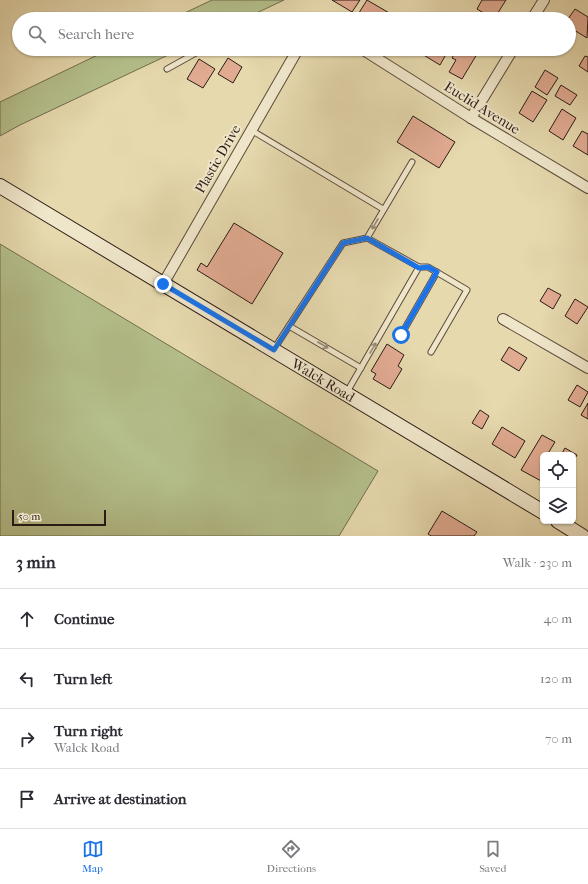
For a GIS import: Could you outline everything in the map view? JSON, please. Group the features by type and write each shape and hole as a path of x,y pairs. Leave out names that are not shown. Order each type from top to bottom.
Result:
{"street":[{"path":"536,12 544,0"},
{"name":"Plastic Drive","path":"163,284 293,56"},
{"name":"Euclid Avenue","path":"373,56 471,118 588,188"},
{"path":"471,118 510,56"},
{"name":"Walck Road","path":"0,186 540,510"},
{"path":"503,319 588,368"},
{"path":"563,524 582,536"}],"lane":[{"path":"167,69 190,56"},
{"path":"251,130 384,210"},
{"path":"367,238 412,162"},
{"path":"274,350 343,243 367,238 419,268 428,267 467,290 431,352"},
{"path":"346,393 419,268"},
{"path":"401,335 437,272"},
{"path":"289,326 361,368"}],"green space":[{"path":"212,0 284,0 259,12 187,12"},
{"path":"95,56 166,56 20,125 0,136 0,102"},
{"path":"0,244 378,471 339,536 0,536"}],"building":[{"path":"332,0 360,0 352,12"},
{"path":"367,0 388,12 360,12"},
{"path":"482,0 506,0 498,12 482,12 477,9"},
{"path":"575,9 588,17 587,38 576,31 576,12 573,12"},
{"path":"425,56 445,56 440,65"},
{"path":"453,56 476,56 462,79 449,72 456,60 452,58"},
{"path":"585,56 588,57 588,72 579,66"},
{"path":"228,58 242,67 233,83 218,74"},
{"path":"199,59 215,69 203,88 187,79"},
{"path":"545,70 558,78 547,95 535,87"},
{"path":"561,85 577,95 570,105 555,96"},
{"path":"532,91 547,100 533,122 519,113"},
{"path":"562,109 576,118 563,140 549,131"},
{"path":"413,116 455,142 439,168 397,142"},
{"path":"582,131 588,134 588,155 573,146"},
{"path":"234,223 283,253 252,304 197,270 201,263 207,267"},
{"path":"548,288 561,295 553,309 540,301"},
{"path":"575,299 588,307 577,324 565,316"},
{"path":"387,344 404,355 398,366 402,369 390,389 373,379 376,374 371,371"},
{"path":"509,347 527,358 519,371 501,360"},
{"path":"577,385 588,392 580,407 568,400"},
{"path":"588,403 588,419 581,415"},
{"path":"480,410 489,416 482,429 472,423"},
{"path":"502,427 525,441 515,458 492,444"},
{"path":"542,435 555,442 549,452 540,452 540,480 521,470"},
{"path":"565,448 572,452 563,452"},
{"path":"442,511 477,532 474,536 431,536 428,534"}],"route":[{"path":"163,284 274,350 343,243 367,238 419,268 428,267 437,272 401,335"}]}
